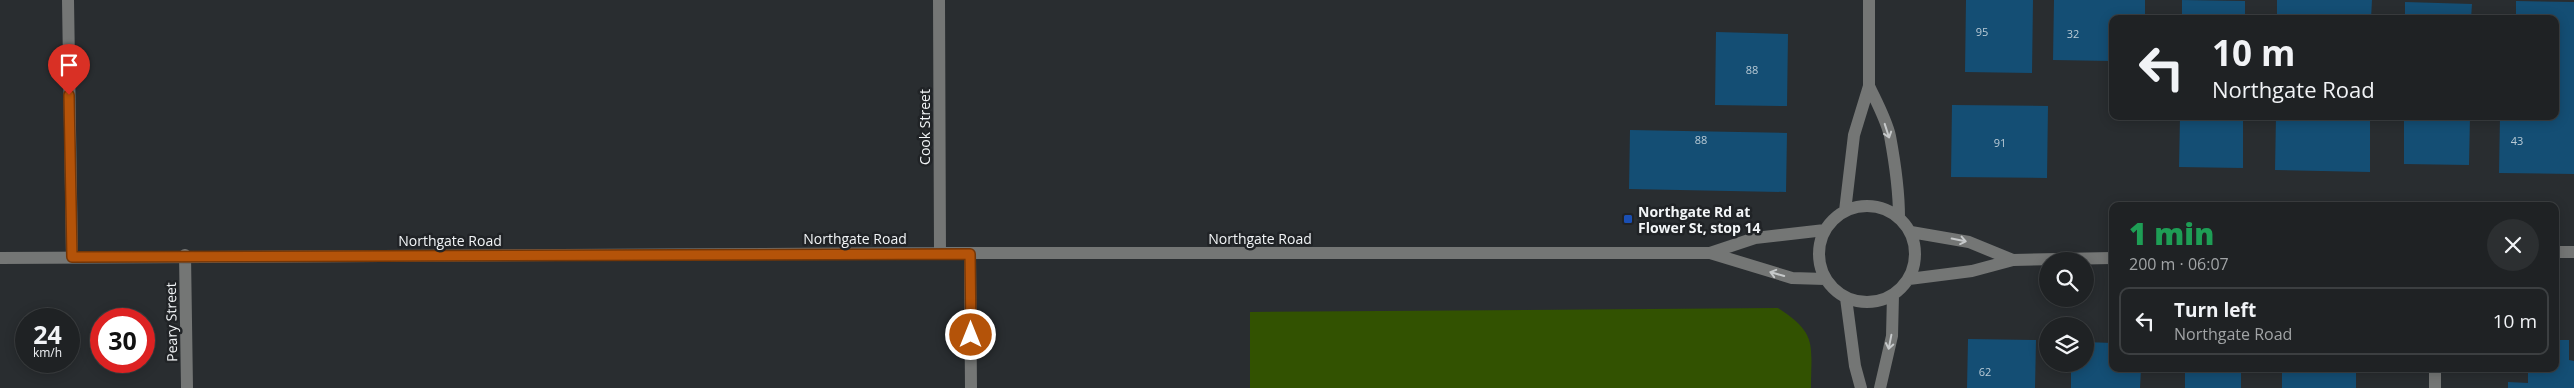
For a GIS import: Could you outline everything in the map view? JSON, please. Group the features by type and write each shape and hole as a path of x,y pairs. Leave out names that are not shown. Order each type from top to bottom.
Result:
{"street":[{"path":"68,0 72,257"},
{"name":"Cook Street","path":"939,0 940,253"},
{"path":"1845,211 1854,135 1869,86 1869,0"},
{"path":"1869,86 1890,135 1892,158 1898,184 1899,217"},
{"path":"1859,206 1887,209 1899,217 1911,232 1916,248 1916,256 1909,279 1893,295 1878,302 1862,302 1846,298 1826,280 1819,255 1820,242 1825,230 1834,219 1845,211 1859,206"},
{"name":"Northgate Road","path":"1710,253 1755,238 1825,230"},
{"path":"1911,232 1969,242 2013,260"},
{"path":"2559,252 2574,252"},
{"name":"Northgate Road","path":"0,258 185,255 1710,253 1792,278 1826,280"},
{"path":"970,254 971,388"},
{"name":"Peary Street","path":"185,255 187,388"},
{"path":"1909,279 1972,271 2013,260 2109,258"},
{"path":"1880,388 1892,336 1893,295"},
{"path":"1846,298 1855,366 1861,388"},
{"path":"2435,372 2435,388"}],"green space":[{"path":"1778,308 1800,325 1810,341 1811,388 1250,388 1250,312"}],"building":[{"path":"1966,0 2033,0 2032,73 1965,72"},
{"path":"2054,0 2145,0 2145,15 2109,15 2109,61 2053,60"},
{"path":"2182,0 2245,1 2245,15 2182,15"},
{"path":"2277,0 2372,0 2371,15 2277,15"},
{"path":"2516,1 2574,2 2574,174 2499,173 2500,120 2559,120 2559,15 2516,15"},
{"path":"2405,2 2472,4 2471,15 2405,15"},
{"path":"1716,32 1788,34 1787,106 1715,105"},
{"path":"1952,105 2048,106 2047,178 1951,177"},
{"path":"2180,120 2243,120 2243,168 2179,167"},
{"path":"2276,120 2370,120 2370,172 2275,170"},
{"path":"2404,120 2470,120 2469,165 2404,164"},
{"path":"1630,130 1787,133 1786,192 1629,189"},
{"path":"1968,339 2036,340 2035,388 1967,388"},
{"path":"2559,340 2569,340 2569,360 2574,361 2574,388 2508,388 2508,382 2528,383 2528,372 2559,372"},
{"path":"2094,342 2109,343 2109,372 2141,372 2140,388 2071,388 2071,372 2094,372"},
{"path":"2185,372 2241,372 2241,388 2185,388"},
{"path":"2282,372 2356,372 2356,388 2282,388"}],"place":[{"name":"Northgate Rd at Flower St, stop 14","path":"1628,219"}],"route":[{"path":"69,95 72,257 185,255 970,254 971,335"}]}
